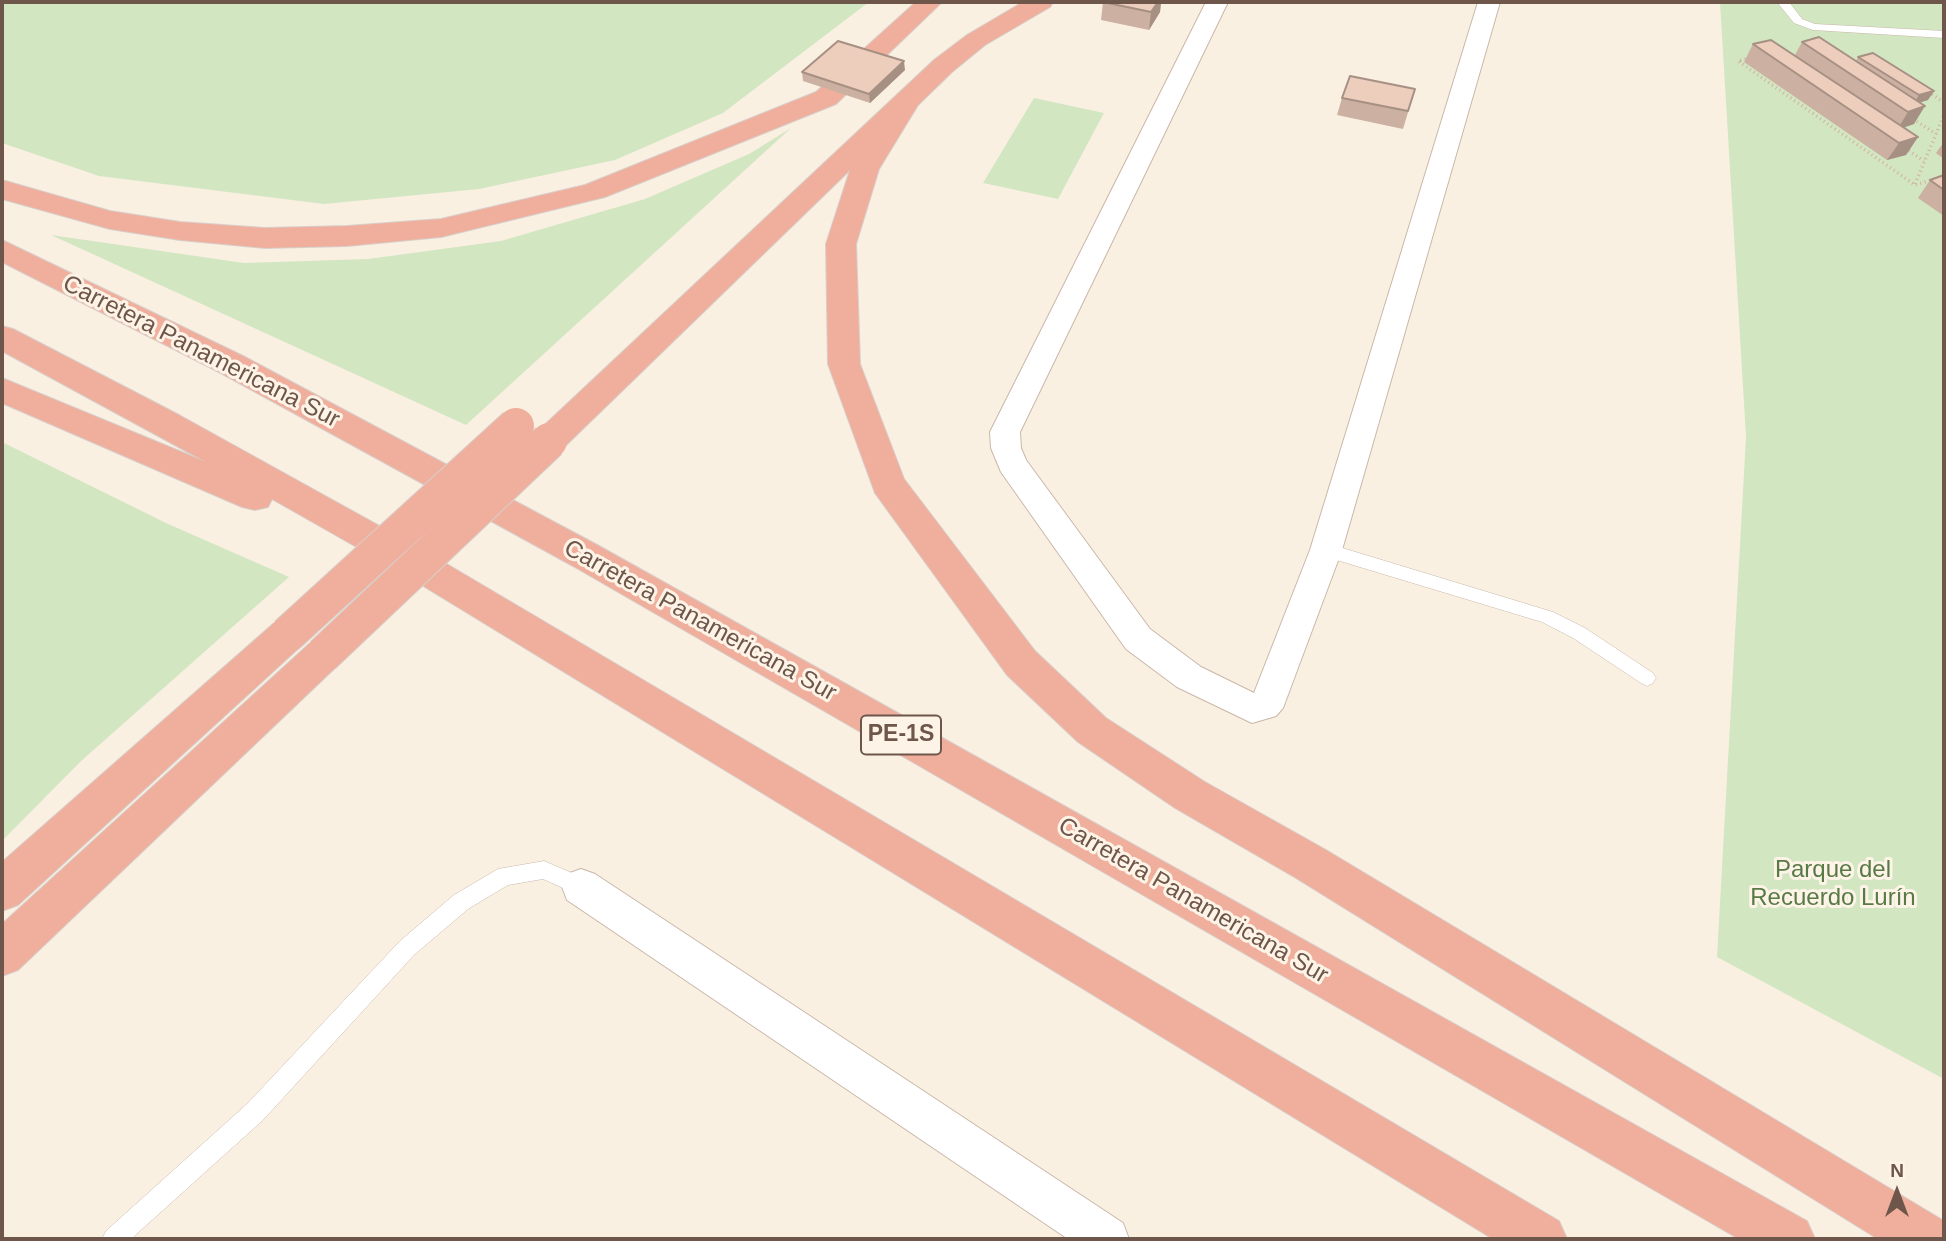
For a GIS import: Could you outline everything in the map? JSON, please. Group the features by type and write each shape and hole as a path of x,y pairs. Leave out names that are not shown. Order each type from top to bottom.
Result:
{"highway":[{"path":"2,190 110,220 180,232 265,238 347,236 441,228 522,211 595,191 826,97 930,2"},
{"path":"2,890 305,645 549,441 908,99 976,40 1041,2"},
{"path":"908,99 865,169 841,244 844,364 888,484 1021,663 1093,730 1190,795 1311,864 1926,1239"},
{"name":"Carretera Panamericana Sur","path":"2,250 231,364 586,556 1789,1239"},
{"path":"2,337 167,424 410,560 1541,1239"},
{"path":"2,390 121,442 410,560"},
{"path":"2,954 516,426"}],"street":[{"path":"1217,2 1005,432 1006,448 1012,464 1138,639 1189,677 1252,708 1264,706 1271,698 1326,550 1489,2"},
{"path":"581,887 1107,1239"}],"lane":[{"path":"1783,2 1798,21 1813,27 1944,35"},
{"path":"1326,550 1547,617 1579,633 1647,678"},
{"path":"114,1239 255,1112 407,948 461,902 505,876 544,870 581,887"}],"path":[{"path":"1751,58 1738,61 1915,185"},
{"path":"1921,89 1944,102"},
{"path":"1915,185 1944,114"},
{"path":"1913,119 1936,134"},
{"path":"1901,146 1924,161"},
{"path":"1915,185 1944,176"}],"green space":[{"path":"2,2 869,2 723,113 615,160 479,189 324,204 99,176 2,143"},
{"name":"Parque del Recuerdo Lurín","path":"1720,2 1944,2 1944,1079 1717,957 1746,437"},
{"path":"1034,98 1104,113 1058,199 983,183"},
{"path":"791,128 466,425 51,235 244,263 368,259 501,241 645,199 749,154"},
{"path":"2,442 166,523 289,577 80,762 2,841"}],"building":[{"path":"1103,2 1158,2 1151,12"},
{"path":"1819,37 1925,106 1908,112 1802,42"},
{"path":"1771,40 1918,137 1899,143 1753,44"},
{"path":"838,41 904,61 869,94 802,72"},
{"path":"1873,53 1934,91 1919,95 1858,57"},
{"path":"1350,76 1415,89 1408,111 1342,98"},
{"path":"1944,175 1944,190 1930,180"}]}
